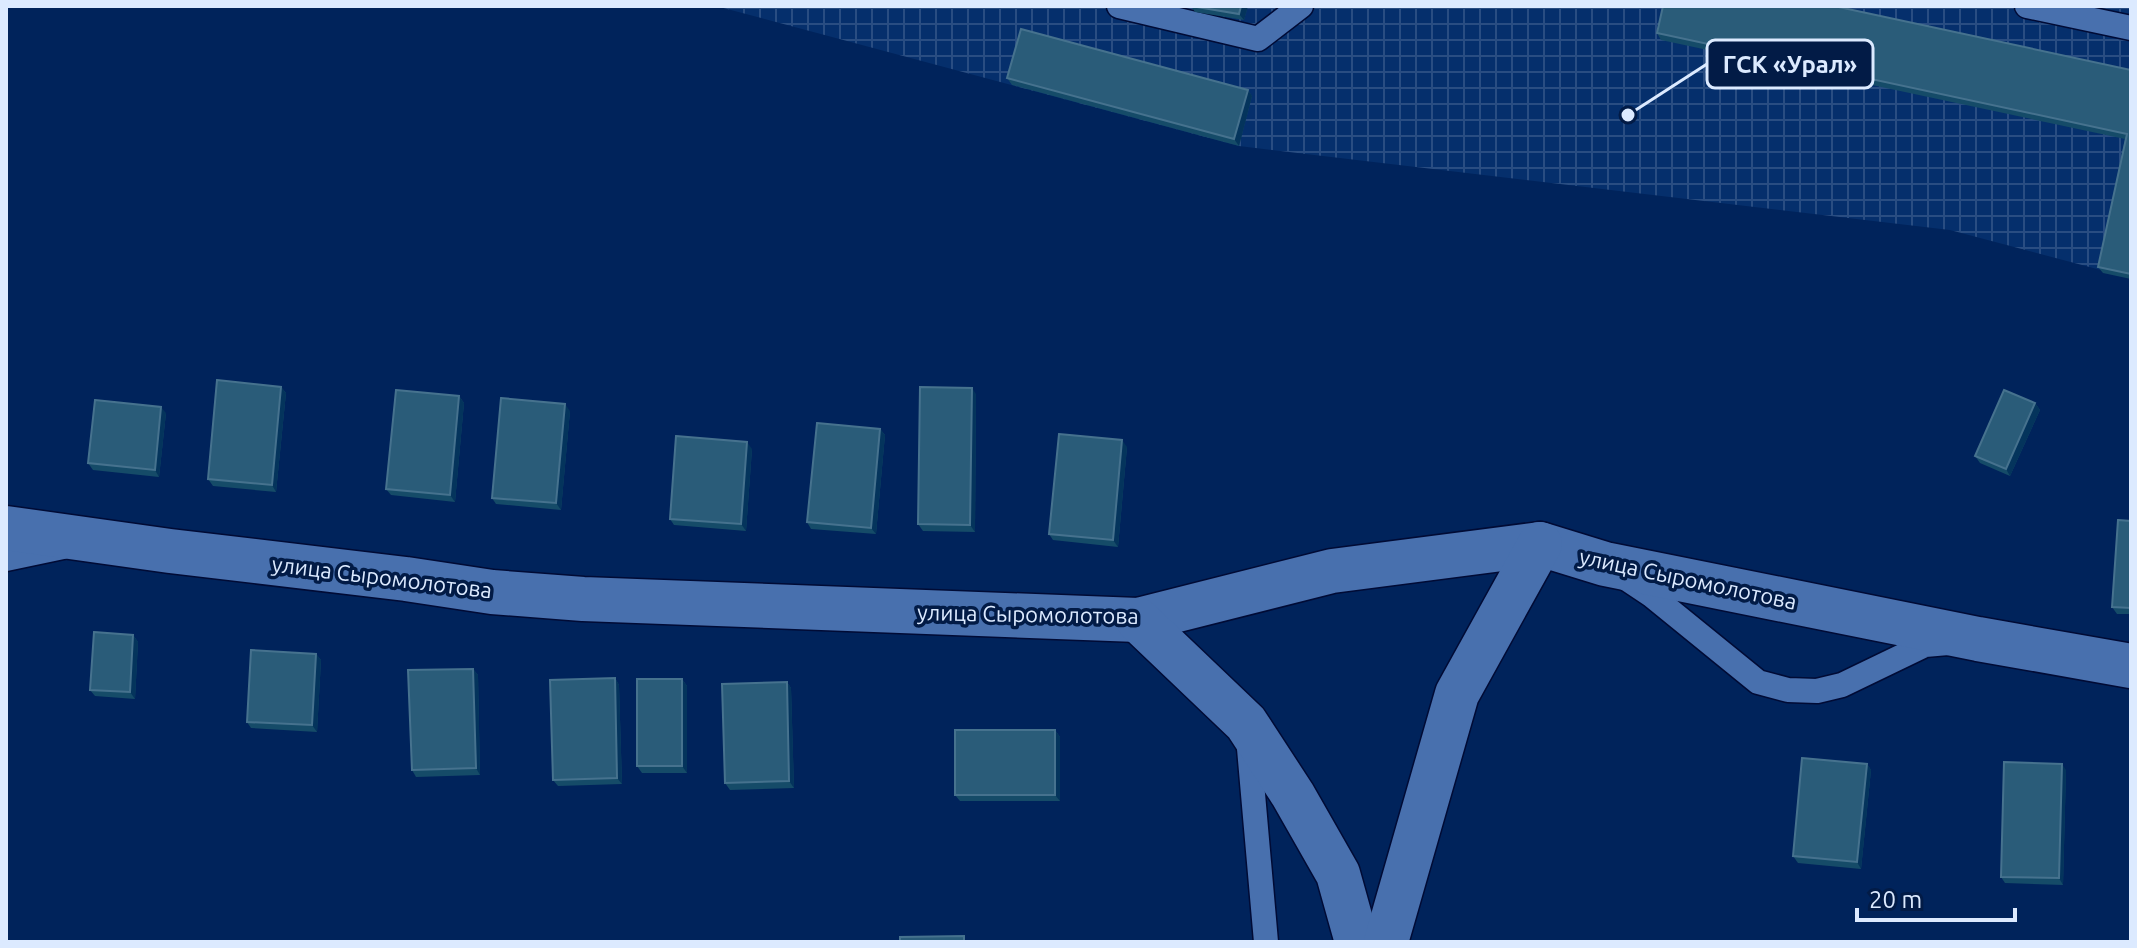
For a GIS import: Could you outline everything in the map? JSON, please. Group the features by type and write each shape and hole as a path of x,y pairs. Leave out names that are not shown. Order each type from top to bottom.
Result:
{"street":[{"name":"улица Сыромолотова","path":"6,528 492,592 583,599 1138,620 1332,571 1540,544 1605,564 1978,639 2131,666"},
{"path":"1386,942 1457,694 1540,544"},
{"path":"1138,620 1246,723 1293,795 1338,874 1357,942"}],"lane":[{"path":"1119,6 1258,39 1301,6"},
{"path":"2027,6 2131,28"},
{"path":"6,559 97,540"},
{"path":"1605,564 1651,595 1758,682 1788,690 1817,691 1842,685 1925,645 1978,639"},
{"path":"1246,723 1266,942"}],"shaded area":[{"path":"716,6 2131,6 2131,278 1950,230 1239,146"}],"building":[{"path":"1191,6 1241,6 1239,14"},
{"path":"1663,6 1834,6 2131,70 2131,274 2098,267 2127,134 1657,33"},
{"path":"1021,29 1248,90 1234,139 1007,78"},
{"path":"217,380 281,387 272,485 208,479"},
{"path":"920,387 972,388 970,525 918,524"},
{"path":"396,390 459,396 450,495 386,489"},
{"path":"2004,390 2035,403 2006,469 1975,456"},
{"path":"501,398 565,404 556,503 492,498"},
{"path":"95,400 161,407 155,470 88,463"},
{"path":"817,423 880,429 871,528 807,522"},
{"path":"1059,434 1122,440 1113,540 1049,534"},
{"path":"676,436 747,442 741,524 670,519"},
{"path":"2118,520 2131,521 2131,608 2112,607"},
{"path":"94,632 133,635 130,692 90,690"},
{"path":"251,650 316,654 312,725 247,722"},
{"path":"473,669 476,768 412,770 408,670"},
{"path":"615,678 617,778 553,780 550,680"},
{"path":"637,679 682,679 682,766 637,766"},
{"path":"787,682 789,781 725,783 722,684"},
{"path":"955,730 1055,730 1055,795 955,795"},
{"path":"1802,758 1867,764 1857,862 1793,856"},
{"path":"2004,762 2062,764 2059,878 2001,877"},
{"path":"964,936 964,942 900,942 900,937"}],"place":[{"name":"ГСК «Урал»","path":"1628,115"}]}
